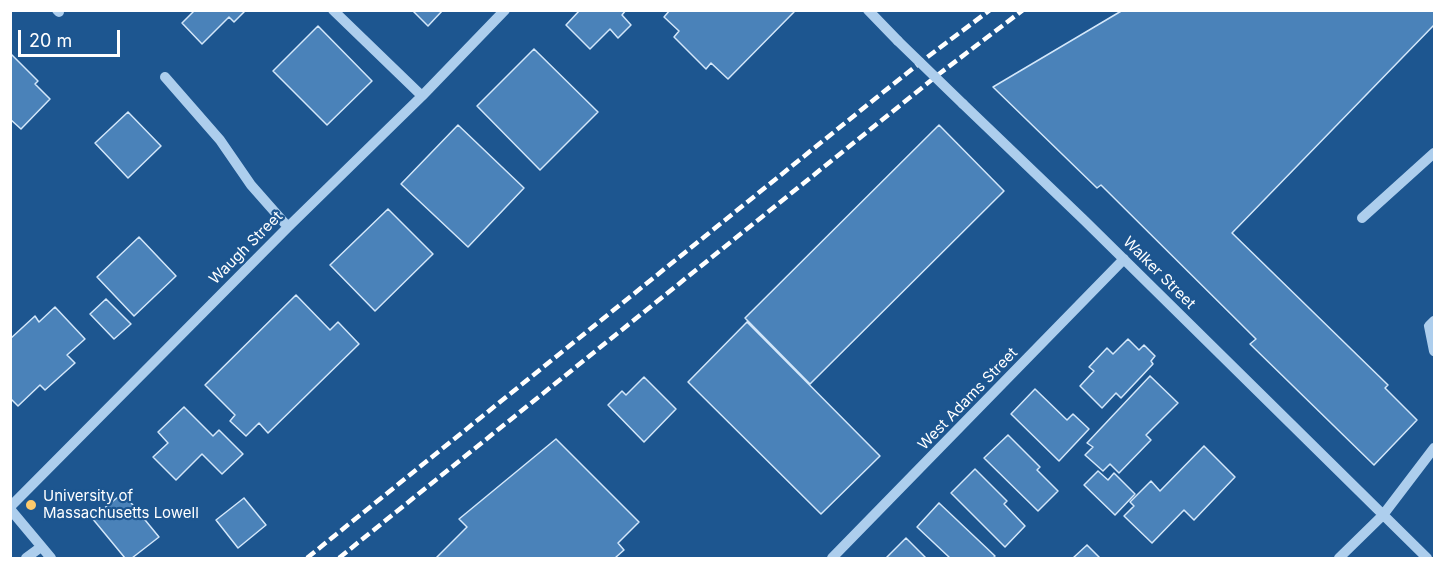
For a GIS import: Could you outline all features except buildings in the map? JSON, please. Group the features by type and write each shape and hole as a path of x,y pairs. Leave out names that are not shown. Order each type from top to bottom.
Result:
{"street":[{"path":"333,10 422,96"},
{"name":"Waugh Street","path":"10,508 505,10"},
{"name":"Walker Street","path":"868,10 1427,558"},
{"path":"165,77 220,140 251,185 288,227"},
{"path":"1362,218 1434,153"},
{"name":"West Adams Street","path":"832,558 1124,259"},
{"path":"1434,321 1429,326 1434,351"},
{"path":"1340,558 1383,515 1434,448"},
{"path":"10,508 51,558"},
{"path":"26,558 41,547"}],"railway":[{"path":"307,558 876,98 990,10"},
{"path":"339,558 939,74 1023,10"}],"place":[{"name":"University of Massachusetts Lowell","path":"31,505"}]}
